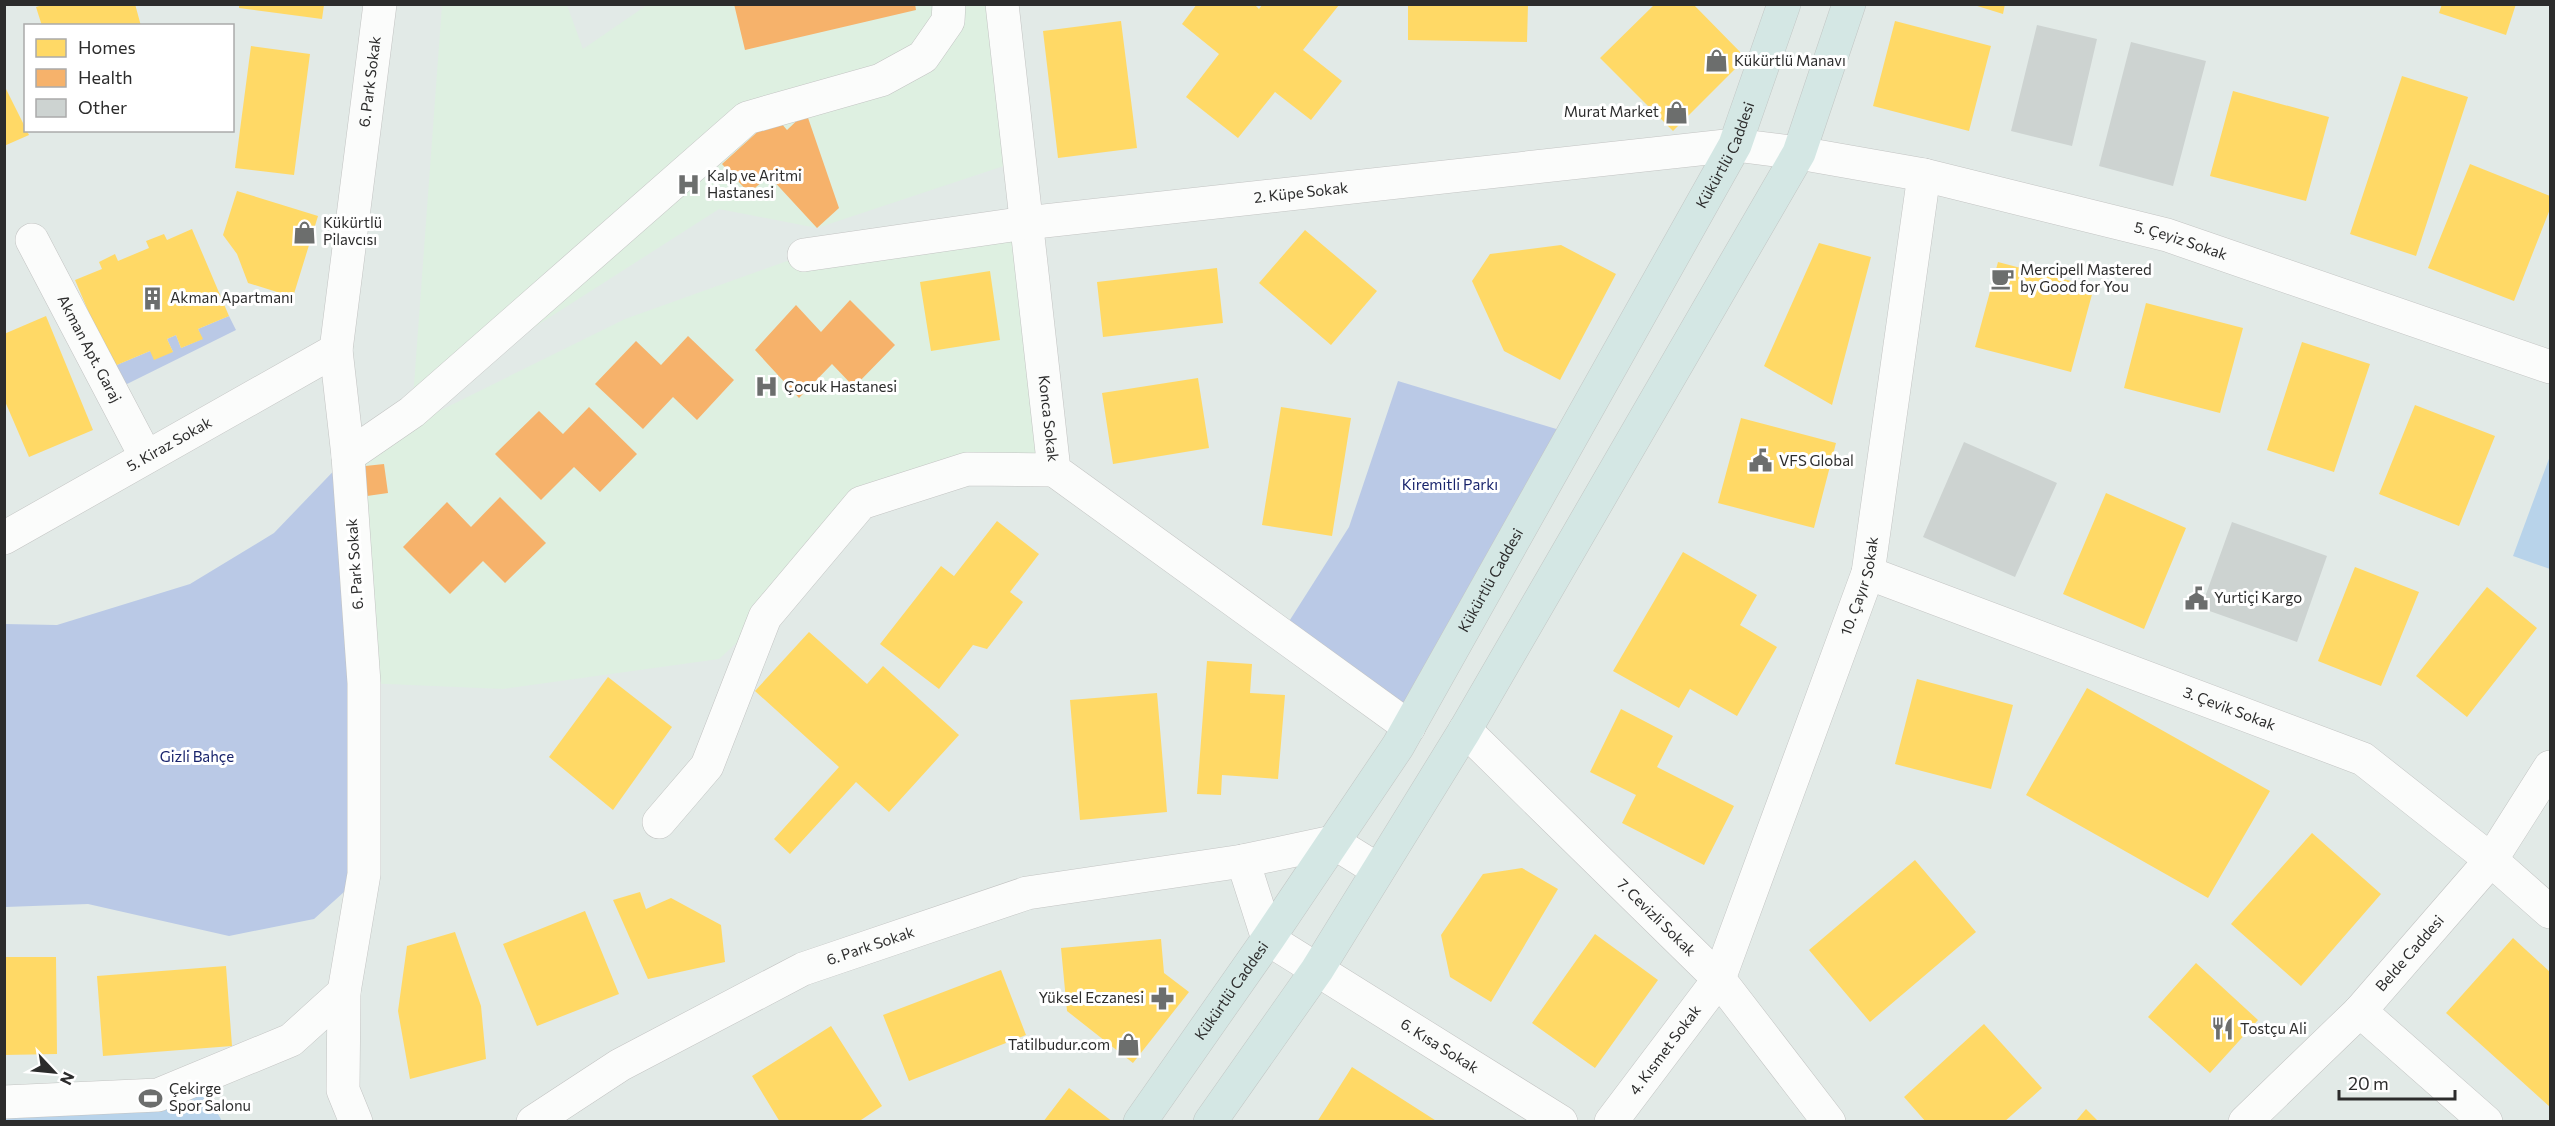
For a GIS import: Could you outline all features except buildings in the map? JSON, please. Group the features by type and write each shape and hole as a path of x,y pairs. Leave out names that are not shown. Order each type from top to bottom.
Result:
{"main road":[{"name":"Kükürtlü Caddesi","path":"1140,1122 1268,939 1408,727 1735,146 1784,4"},
{"path":"1210,1122 1317,970 1465,730 1799,153 1849,4"}],"street":[{"name":"6. Park Sokak","path":"356,1122 343,1090 344,992 364,874 364,682 348,456 336,350 380,4"},
{"path":"348,456 412,412 747,118 881,80 923,57 948,21 949,4"},
{"name":"Konca Sokak","path":"1002,4 1054,470 1408,727"},
{"name":"2. Küpe Sokak","path":"804,255 1026,223 1735,146 1799,153"},
{"name":"5. Çeyiz Sokak","path":"1799,153 1924,175 2167,234 2550,367"},
{"name":"10. Çayır Sokak","path":"1719,979 1868,573 1924,175"},
{"name":"Akman Apt. Garaj","path":"32,240 146,457"},
{"name":"5. Kiraz Sokak","path":"4,538 336,350"},
{"path":"659,822 707,766 765,617 861,503 966,469 1054,470"},
{"name":"3. Çevik Sokak","path":"1868,573 2363,759 2491,860 2550,912"},
{"name":"7. Cevizli Sokak","path":"1465,730 1719,979 1829,1122"},
{"name":"Belde Caddesi","path":"2245,1122 2360,1011 2491,860 2550,767"},
{"name":"6. Park Sokak","path":"532,1122 620,1065 803,969 1027,893 1243,861 1333,842"},
{"path":"1333,842 1378,870"},
{"path":"1243,861 1268,939"},
{"name":"6. Kısa Sokak","path":"1268,939 1561,1122"},
{"name":"4. Kısmet Sokak","path":"1611,1122 1719,979"},
{"path":"4,1102 158,1095 291,1040 344,992"},
{"path":"2360,1011 2486,1122"}],"shaded area":[{"name":"Kalp ve Aritmi Hastanesi","path":"442,5 567,5 583,49 647,5 1002,5 1019,161 817,228 719,209 441,387 412,412"},
{"name":"Çocuk Hastanesi","path":"1026,223 1054,470 861,503 765,617 719,659 503,689 364,683 348,456 625,319 804,255"},
{"path":"2550,456 2550,569 2513,556"},
{"name":"Çekirge Spor Salonu","path":"198,1079 222,1121 5,1122 5,1102"}],"green space":[{"path":"229,316 236,330 127,384 112,367 150,351 173,352 167,339 176,335 181,348 202,339 198,329"},
{"name":"Kiremitli Parkı","path":"1398,381 1573,434 1409,727 1281,634 1349,527"},
{"name":"Gizli Bahçe","path":"348,456 364,874 314,919 229,936 88,904 5,907 4,624 57,625 190,584 274,533"}],"place":[{"name":"Kükürtlü Manavı","path":"1716,61"},
{"name":"Murat Market","path":"1677,112"},
{"name":"Kalp ve Aritmi Hastanesi","path":"689,185"},
{"name":"Kükürtlü Pilavcısı","path":"305,232"},
{"name":"Mercipell Mastered by Good for You","path":"2002,279"},
{"name":"Akman Apartmanı","path":"152,298"},
{"name":"Çocuk Hastanesi","path":"766,387"},
{"name":"VFS Global","path":"1761,461"},
{"name":"Yurtiçi Kargo","path":"2196,598"},
{"name":"Yüksel Eczanesi","path":"1162,998"},
{"name":"Tostçu Ali","path":"2222,1029"},
{"name":"Tatilbudur.com","path":"1128,1045"},
{"name":"Çekirge Spor Salonu","path":"151,1098"}]}
